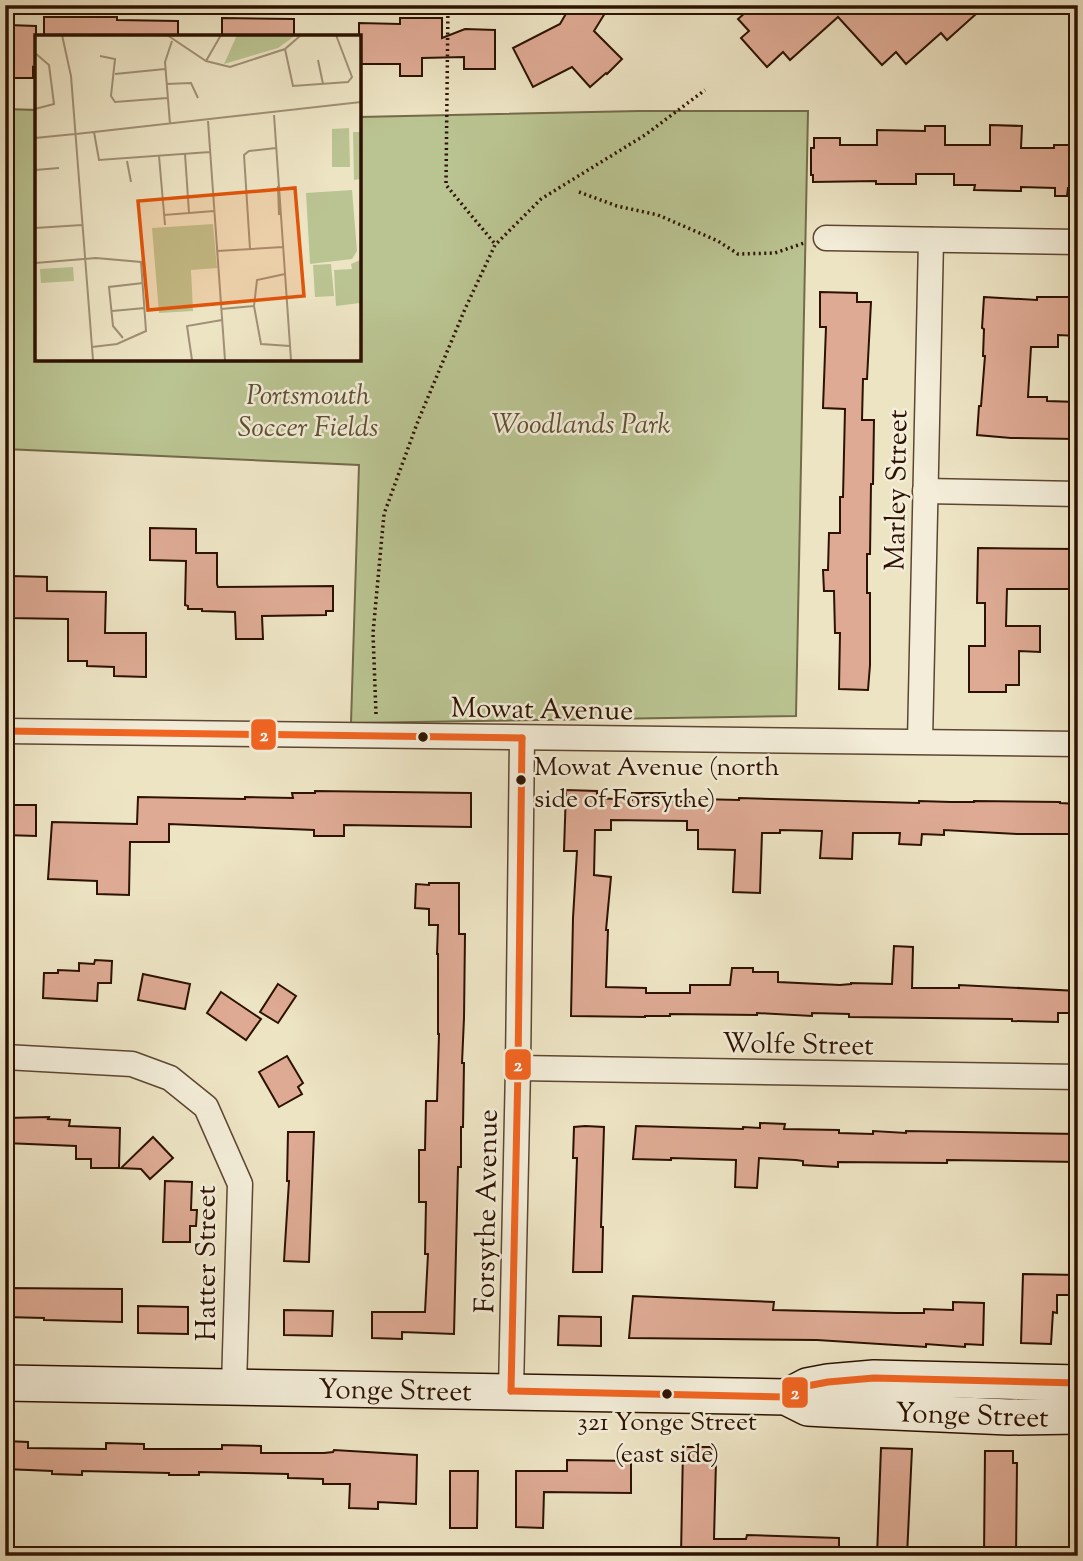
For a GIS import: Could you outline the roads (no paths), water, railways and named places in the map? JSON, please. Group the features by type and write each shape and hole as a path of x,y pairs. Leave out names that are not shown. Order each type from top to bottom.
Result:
{"street":[{"path":"816,240 1078,242"},
{"name":"Marley Street","path":"919,741 930,240"},
{"path":"925,491 1078,494"},
{"name":"Mowat Avenue","path":"5,731 1078,744"},
{"name":"Forsythe Avenue","path":"511,1391 522,738"},
{"name":"Hatter Street","path":"5,1057 132,1064 170,1078 206,1107 240,1184 234,1387"},
{"name":"Wolfe Street","path":"518,1068 1078,1077"},
{"name":"Yonge Street","path":"786,1397 807,1386 874,1378 1078,1383"},
{"name":"Yonge Street","path":"5,1383 786,1397 808,1408 1009,1417 1078,1416"}],"place":[{"name":"Mowat Avenue (north side of Forsythe)","path":"521,780"},
{"name":"321 Yonge Street (east side)","path":"667,1394"}],"park label":[{"name":"Portsmouth Soccer Fields","path":"308,410"},
{"name":"Woodlands Park","path":"581,423"}]}
